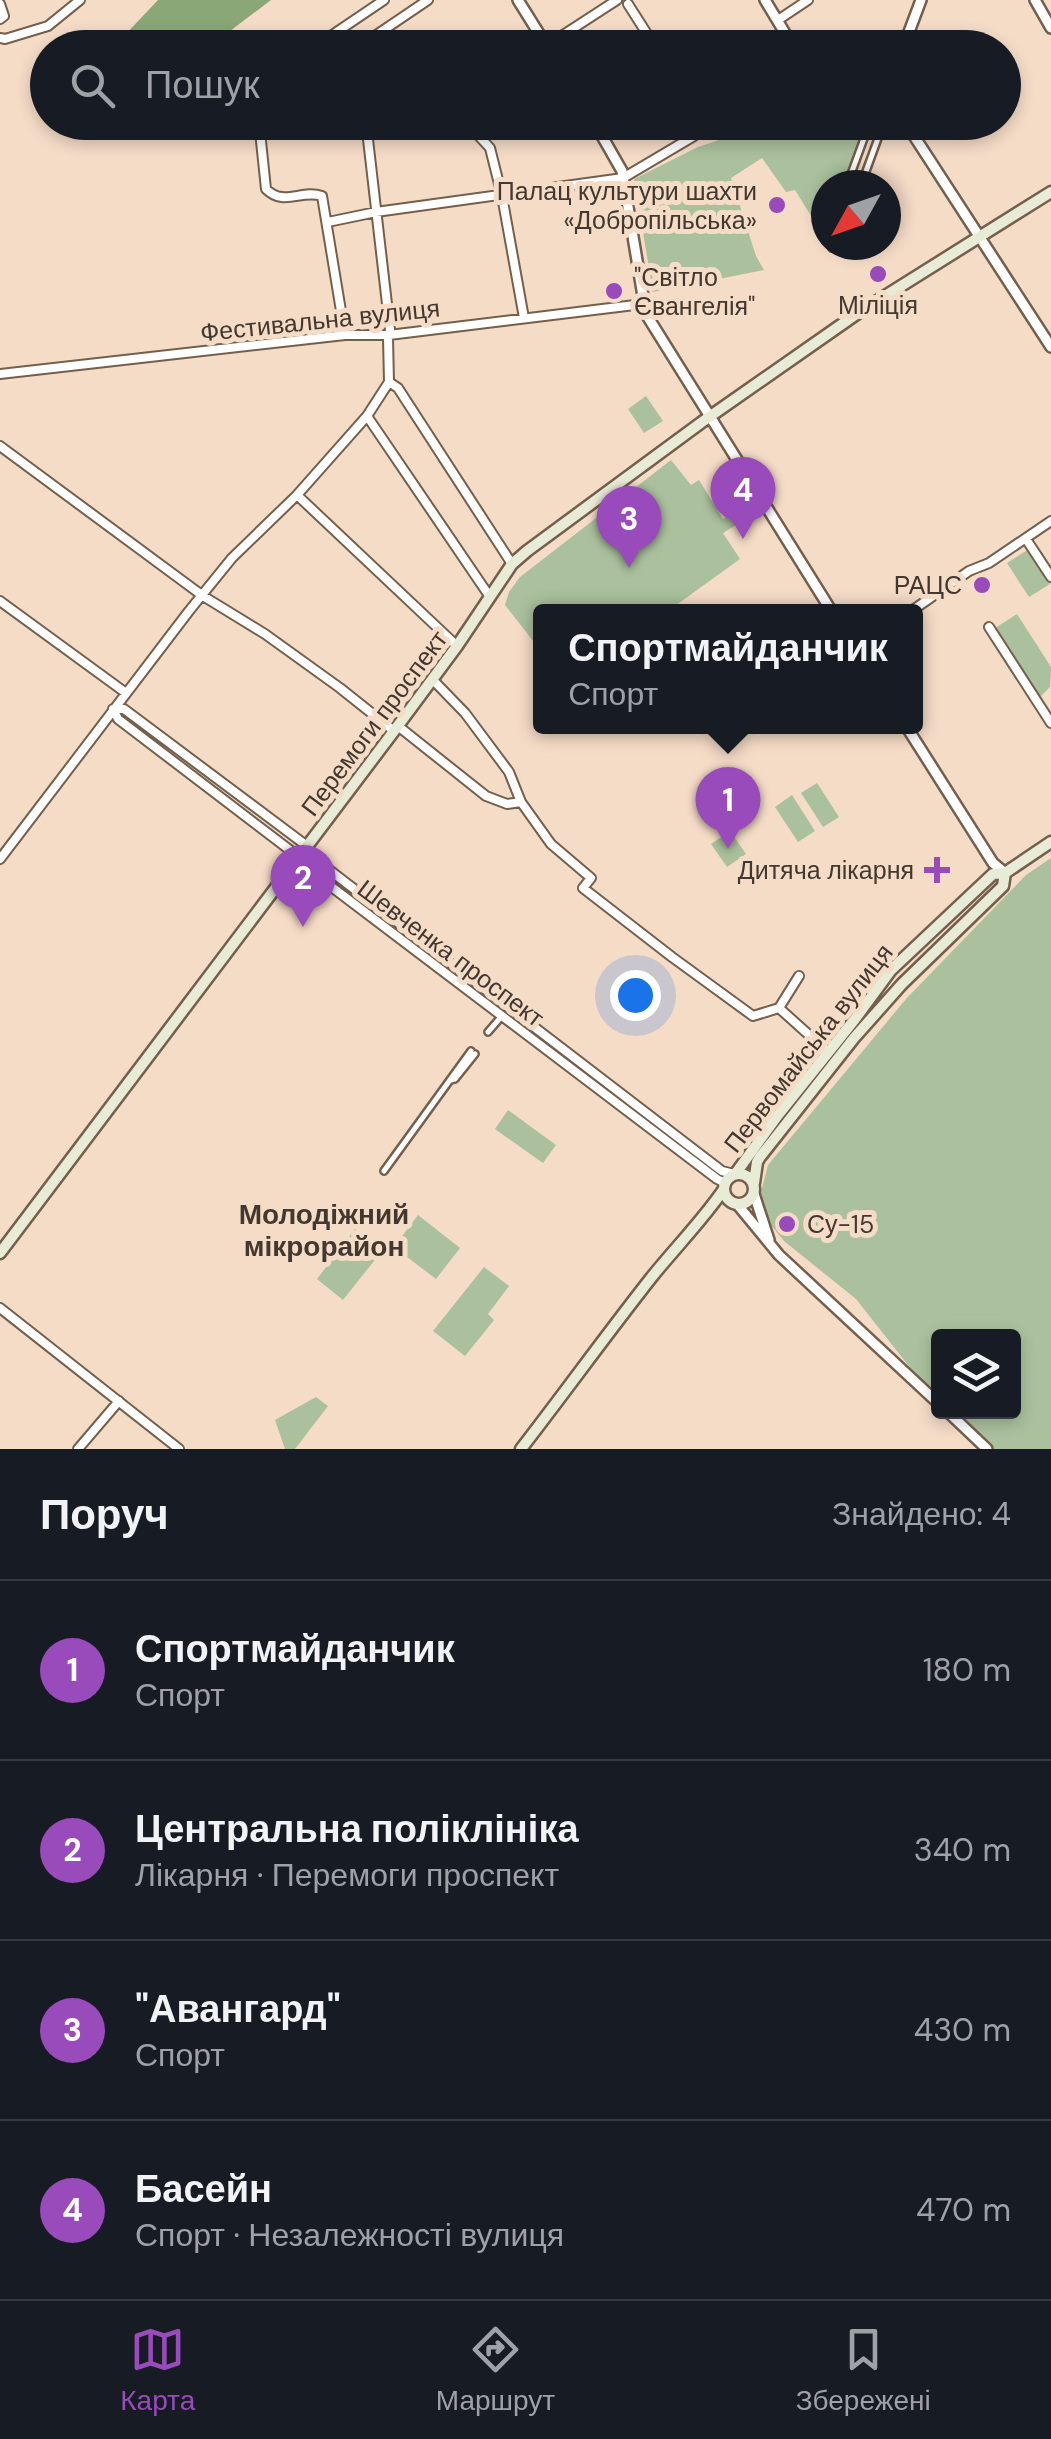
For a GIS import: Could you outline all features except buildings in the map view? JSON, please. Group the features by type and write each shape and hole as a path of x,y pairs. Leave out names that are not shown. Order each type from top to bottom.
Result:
{"main road":[{"path":"981,237 1051,192"},
{"name":"Перемоги проспект","path":"0,1253 457,646 512,564 870,304 981,237"},
{"name":"Первомайська вулиця","path":"735,1174 904,955 994,874 1005,874 1051,842"},
{"name":"Первомайська вулиця","path":"754,1188 760,1156 854,1038 923,962 1003,886 1005,874"},
{"path":"735,1174 750,1177 754,1188 747,1202 736,1204 728,1199 724,1186 735,1174"},
{"name":"Первомайська вулиця","path":"521,1449 680,1242 705,1217 724,1186"},
{"name":"Первомайська вулиця","path":"705,1217 736,1204"}],"street":[{"path":"35,30 48,26 80,0"},
{"path":"340,30 384,0"},
{"path":"384,30 428,0"},
{"path":"518,0 536,30"},
{"path":"572,30 617,0"},
{"path":"765,0 784,30"},
{"path":"778,20 808,0"},
{"path":"909,30 920,0"},
{"path":"1034,0 1051,28"},
{"path":"629,1 646,30"},
{"path":"0,4 4,16 0,20"},
{"path":"0,38 30,31"},
{"path":"261,140 266,189 280,198 322,196 345,335"},
{"path":"0,859 232,558 368,416 389,382 390,330 368,140"},
{"path":"482,140 490,148 502,196 524,318"},
{"path":"605,140 623,178 646,314 827,604"},
{"path":"328,222 623,178 687,140"},
{"path":"852,170 863,140"},
{"path":"866,170 877,140"},
{"path":"918,140 1051,347"},
{"name":"Фестивальна вулиця","path":"0,374 345,335 388,335 644,304"},
{"path":"389,382 398,388 512,564"},
{"path":"368,416 490,597"},
{"path":"0,446 202,596 295,656 486,796 507,804 521,802"},
{"path":"297,494 457,646"},
{"path":"922,604 1051,522"},
{"path":"1026,539 1051,577"},
{"path":"0,601 126,693"},
{"path":"989,626 1051,723"},
{"path":"432,679 465,714 509,772 521,802 551,844 591,878 583,888 752,1016 779,1008 799,976"},
{"name":"Шевченка проспект","path":"724,1186 308,869 299,857 118,719 113,709 124,709 722,1171 735,1174"},
{"path":"911,734 993,863 1005,874"},
{"path":"779,1008 828,1052"},
{"path":"488,1032 501,1017"},
{"path":"384,1171 473,1052"},
{"path":"754,1188 772,1248"},
{"path":"736,1204 772,1248 931,1396"},
{"path":"0,1308 180,1449"},
{"path":"78,1449 119,1400"},
{"path":"955,1419 987,1449"}],"green space":[{"path":"158,0 271,0 231,30 130,30"},
{"path":"719,140 858,140 847,170 811,170 811,216 795,190 786,192 762,158 731,178 764,270 653,292 634,179"},
{"path":"646,396 663,421 644,433 628,409"},
{"path":"671,460 691,485 699,480 723,519 741,508 747,518 723,533 740,559 678,604 533,604 533,641 505,605 520,577"},
{"path":"1029,549 1050,584 1029,597 1007,563"},
{"path":"1017,614 1051,667 1050,687 1039,698 995,628"},
{"path":"817,783 839,817 823,827 801,793"},
{"path":"792,795 815,831 798,842 775,807"},
{"path":"730,831 746,854 727,867 711,844"},
{"path":"1051,858 1051,1449 987,1449 955,1419 1021,1419 1021,1329 931,1329 931,1394 856,1299 784,1241 767,1220 760,1196 768,1165 906,999 1026,875"},
{"path":"508,1110 556,1145 543,1163 495,1129"},
{"path":"418,1215 460,1248 436,1279 394,1247"},
{"path":"355,1229 382,1251 343,1300 317,1279"},
{"path":"484,1267 509,1286 488,1314 494,1320 465,1356 433,1331"},
{"path":"316,1397 328,1406 295,1449 285,1449 275,1420"}],"place":[{"name":"Палац культури шахти «Добропільська»","path":"777,205"},
{"name":"Міліція","path":"878,274"},
{"name":"\"Світло Євангелія\"","path":"614,291"},
{"name":"Басейн","path":"743,539"},
{"name":"\"Авангард\"","path":"629,568"},
{"name":"РАЦС","path":"982,585"},
{"name":"Спортмайданчик","path":"728,849"},
{"name":"Дитяча лікарня","path":"937,870"},
{"name":"Центральна поліклініка","path":"303,927"},
{"name":"Су-15","path":"787,1224"}],"district":[{"name":"Молодіжний мікрорайон","path":"324,1230"}]}
